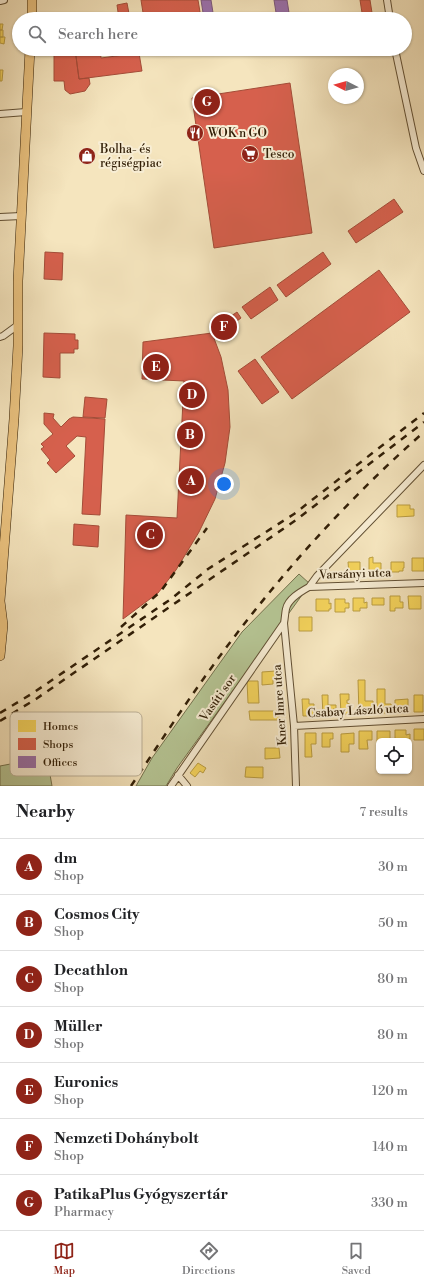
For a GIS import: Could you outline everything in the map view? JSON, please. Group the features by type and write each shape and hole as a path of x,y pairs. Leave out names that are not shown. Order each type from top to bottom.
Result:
{"main road":[{"path":"32,0 32,12"},
{"path":"0,656 3,625 0,602 14,419 18,325 18,281 30,56"}],"street":[{"path":"0,1 4,0"},
{"path":"387,0 389,12"},
{"path":"396,56 416,148 424,171"},
{"path":"0,114 26,112"},
{"path":"0,217 21,216"},
{"path":"0,337 18,325"},
{"path":"309,587 317,576 424,465"},
{"name":"Varsányi utca","path":"284,623 286,608 291,600 309,587 424,583"},
{"name":"Kner Imre utca","path":"284,623 294,726 296,786"},
{"name":"Vasúti sor","path":"171,786 284,623"},
{"name":"Csabay László utca","path":"294,726 424,719"},
{"path":"178,775 187,786"}],"green space":[{"path":"299,574 310,584 177,768 166,786 136,786 152,758 242,632"},
{"path":"10,764 10,776 50,776 52,786 0,786 0,766"}],"building: Homes":[{"path":"0,24 3,24 2,30 0,30"},
{"path":"0,30 3,30 3,37 0,37"},
{"path":"0,37 5,37 4,44 0,43"},
{"path":"0,70 3,70 2,81 0,81"},
{"path":"397,505 410,505 410,509 414,509 414,516 397,517"},
{"path":"373,557 373,563 381,563 381,574 369,574 369,558"},
{"path":"412,558 424,558 424,571 412,571"},
{"path":"348,562 360,562 360,574 349,574"},
{"path":"391,562 404,562 403,571 391,572"},
{"path":"390,596 400,596 400,602 403,602 403,608 395,608 395,611 390,611"},
{"path":"408,596 421,596 421,609 409,609"},
{"path":"353,598 364,598 364,603 367,602 367,608 360,608 360,611 353,611"},
{"path":"372,598 384,598 384,605 372,605"},
{"path":"316,599 329,599 331,609 329,609 329,611 316,611"},
{"path":"335,599 345,599 345,603 349,603 349,608 345,608 345,612 335,612"},
{"path":"299,617 312,617 312,631 299,631"},
{"path":"276,671 276,678 273,678 273,684 262,685 262,672"},
{"path":"358,680 365,680 365,701 373,701 373,706 371,706 371,714 359,714"},
{"path":"247,681 258,681 259,703 248,703"},
{"path":"377,689 385,689 385,704 391,704 392,713 377,713"},
{"path":"340,694 349,694 349,700 347,700 347,703 352,705 350,714 341,714"},
{"path":"322,695 328,695 328,705 336,705 336,709 333,709 333,715 323,715"},
{"path":"414,695 423,695 423,712 414,712"},
{"path":"302,699 309,699 309,704 314,704 314,716 303,716"},
{"path":"408,699 408,713 395,713 395,700"},
{"path":"249,711 279,711 279,720 250,720"},
{"path":"414,729 424,729 424,740 414,740"},
{"path":"395,730 406,730 406,735 410,734 410,738 395,738"},
{"path":"359,731 372,731 372,740 367,740 368,749 359,749"},
{"path":"377,731 390,731 390,738 377,738"},
{"path":"305,733 316,733 316,744 311,744 312,757 305,757"},
{"path":"322,733 333,733 333,739 330,739 330,747 322,747"},
{"path":"354,733 354,744 349,744 349,752 341,752 341,734"},
{"path":"265,748 279,748 280,758 265,759"},
{"path":"198,763 206,768 203,773 200,771 195,777 190,773"},
{"path":"246,767 263,767 263,778 245,777"}],"building: Shops":[{"path":"141,0 198,0 200,12 143,12"},
{"path":"360,0 370,0 372,12 362,12"},
{"path":"127,3 129,12 118,12 117,5"},
{"path":"54,56 76,56 79,79 89,78 90,84 85,91 70,94 65,90 64,81 54,81"},
{"path":"76,56 101,56 101,58 116,56 140,56 142,71 79,79"},
{"name":"Tesco","path":"290,83 312,233 214,248 192,98"},
{"path":"394,199 403,212 356,243 348,231"},
{"path":"45,252 63,253 62,280 44,279"},
{"path":"323,252 331,264 286,297 277,285"},
{"path":"379,270 410,312 292,399 261,357"},
{"path":"270,287 278,300 251,319 242,307"},
{"path":"237,312 241,318 229,327 231,330 224,335 218,325"},
{"path":"44,333 75,334 75,340 78,340 78,349 74,349 74,353 60,353 60,378 43,377"},
{"path":"212,333 221,357 228,390 230,427 225,463 215,499 199,532 176,570 158,593 123,619 126,515 177,518 184,381 142,379 143,342"},
{"path":"255,359 279,392 262,404 238,371"},
{"path":"85,397 107,399 105,418 83,417"},
{"path":"44,413 54,414 53,418 61,427 73,417 105,419 100,515 82,514 86,437 77,436 66,446 75,456 56,473 47,463 50,460 41,449 44,447 41,444 53,434 44,424"},
{"path":"74,524 99,526 98,547 73,545"}],"building: Offices":[{"path":"201,0 211,0 213,12 203,12"},
{"path":"274,0 287,0 289,12 276,12"}],"railway":[{"path":"0,713 33,693 171,599 208,569 294,514 424,413"},
{"path":"15,712 36,699 296,520 424,422"},
{"path":"142,769 176,718 228,645 280,580 335,518 393,460 424,432"},
{"path":"121,627 161,591 207,528"},
{"path":"0,721 10,715"},
{"path":"131,786 138,776"}],"place":[{"name":"PatikaPlus Gyógyszertár","path":"207,102"},
{"name":"WOK n GO","path":"195,133"},
{"name":"Tesco","path":"250,154"},
{"name":"Bolha- és régiségpiac","path":"87,156"},
{"name":"Nemzeti Dohánybolt","path":"224,327"},
{"name":"Euronics","path":"156,367"},
{"name":"Müller","path":"192,395"},
{"name":"Cosmos City","path":"190,435"},
{"name":"dm","path":"191,481"},
{"name":"Decathlon","path":"150,535"}]}
